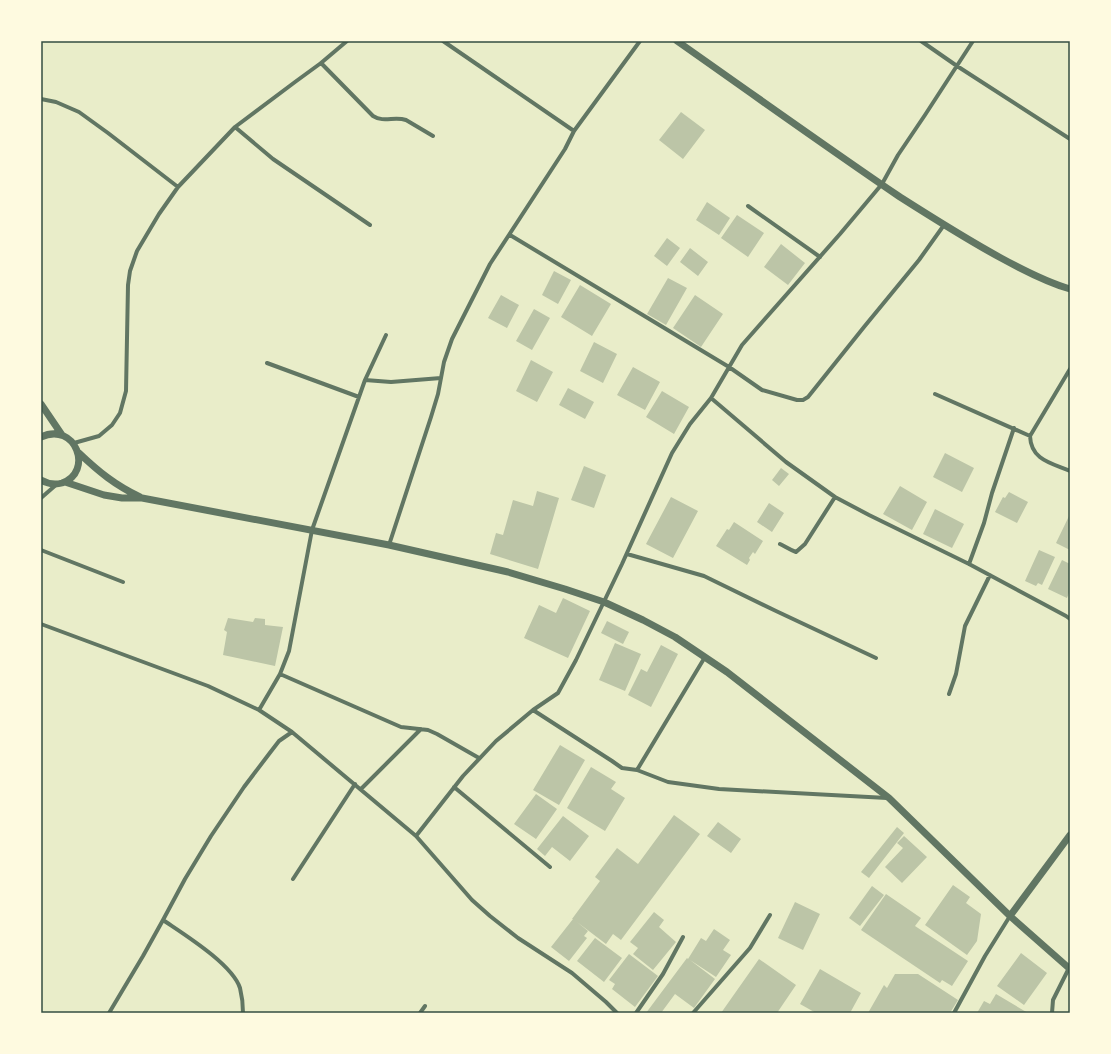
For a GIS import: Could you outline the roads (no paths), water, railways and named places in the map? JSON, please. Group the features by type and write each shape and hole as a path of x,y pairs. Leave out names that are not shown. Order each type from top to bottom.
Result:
{"street":[{"path":"74,443 99,436 112,425 120,413 126,391 128,285 130,271 137,251 159,214 178,187 236,127 321,63 347,41"},
{"path":"443,41 574,131"},
{"path":"389,545 438,394 444,362 462,319 490,264 565,149 574,131 640,41"},
{"path":"677,41 882,184 944,225 976,245 1017,266 1037,276 1070,289"},
{"path":"921,41 1070,139"},
{"path":"416,836 454,786 479,758 496,741 533,710 558,693 576,660 627,554 672,453 690,424 711,398 742,345 882,184 898,155 973,41"},
{"path":"321,63 377,119 401,118 433,136"},
{"path":"41,99 56,102 79,112 178,187"},
{"path":"236,127 273,159 370,224"},
{"path":"748,206 820,256"},
{"path":"510,235 728,367 762,390 797,400 803,400 808,397 919,260 944,225"},
{"path":"259,710 280,674 289,651 312,530 365,380 386,335"},
{"path":"267,362 359,397"},
{"path":"1070,369 1030,436 1031,444 1035,453 1044,460 1070,471"},
{"path":"365,380 391,382 441,378"},
{"path":"935,394 1030,436"},
{"path":"711,398 786,462 835,497 969,564 1070,619"},
{"path":"41,404 62,435"},
{"path":"969,564 984,523 992,493 1014,428"},
{"path":"41,437 54,433 68,438 74,443 78,453 79,462 77,470 72,477 41,498"},
{"path":"78,453 114,483 142,498"},
{"path":"41,480 50,484 62,483 104,495 122,498 142,498 389,545 508,572 565,588 604,602 643,620 675,637 727,672 889,798 1010,916 1069,968 1054,1000 1052,1013"},
{"path":"780,544 789,550 796,552 805,544 835,497"},
{"path":"41,550 124,582"},
{"path":"627,554 704,576 776,612 876,658"},
{"path":"949,694 956,674 965,626 990,575"},
{"path":"41,624 208,686 259,710 292,732 416,836 472,900 490,916 518,938 572,973 617,1013"},
{"path":"637,770 705,657"},
{"path":"280,674 400,727 428,730 438,734 479,758"},
{"path":"533,710 622,768 637,770 668,782 718,788 889,798"},
{"path":"361,789 421,729"},
{"path":"109,1013 211,836 244,787 279,741 292,732"},
{"path":"293,879 355,784"},
{"path":"454,786 550,867"},
{"path":"954,1013 985,956 1010,916 1070,835"},
{"path":"693,1013 750,948 770,915"},
{"path":"163,920 220,961 232,973 240,987 243,1002 243,1013"},
{"path":"636,1013 663,974 683,937"},
{"path":"420,1013 425,1006"}]}
